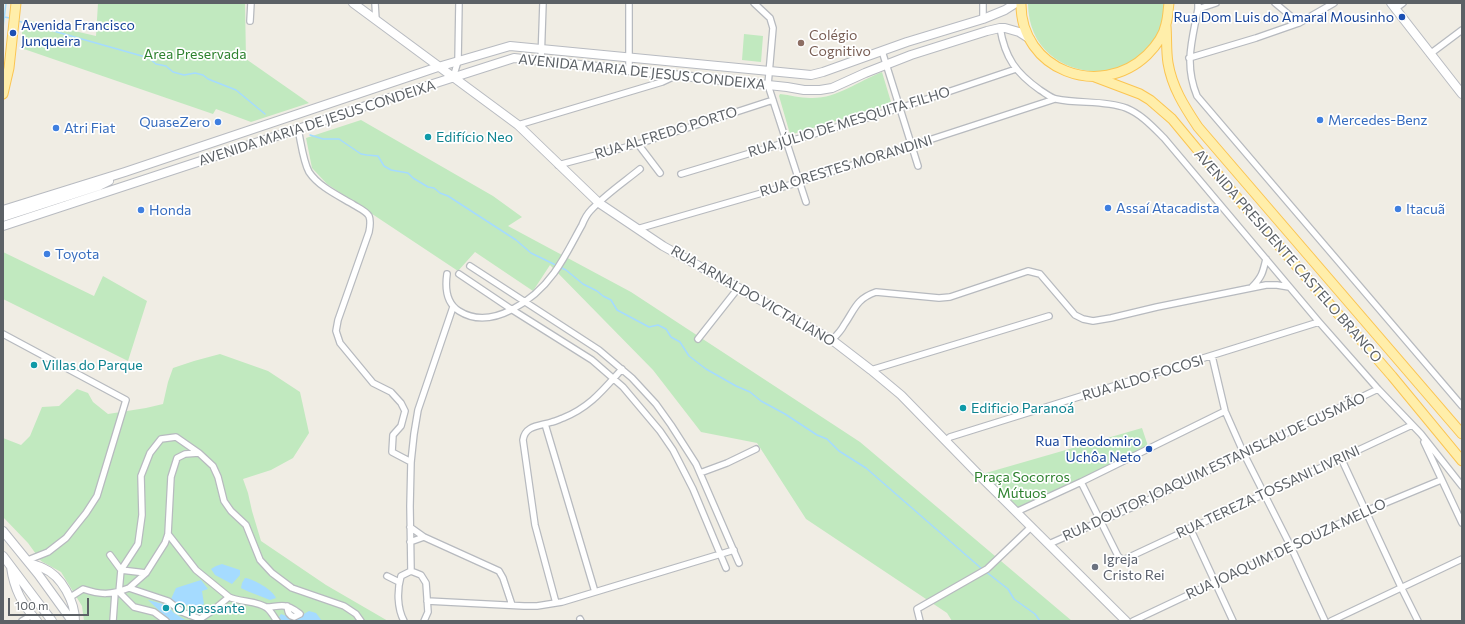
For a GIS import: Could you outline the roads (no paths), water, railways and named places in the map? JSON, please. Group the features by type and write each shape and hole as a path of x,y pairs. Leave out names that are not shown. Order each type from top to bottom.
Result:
{"main road":[{"path":"3,94 16,3"},
{"name":"RUA ARNALDO VICTALIANO","path":"353,3 518,125 599,203 663,246 832,340 871,370 900,394 945,441 1126,621"},
{"name":"AVENIDA MARIA DE JESUS CONDEIXA","path":"3,210 126,172 342,101 438,67 510,46 811,75 882,52 907,42 983,19 1005,10 1016,3"},
{"path":"1022,3 1024,25 1039,52 1050,62 1064,70 1079,76 1095,77 1117,74 1138,64 1154,48 1166,26 1169,3"},
{"path":"1393,6 1462,94"},
{"name":"AVENIDA PRESIDENTE CASTELO BRANCO","path":"1166,26 1168,62 1173,83 1184,106 1198,126 1460,431"},
{"name":"AVENIDA MARIA DE JESUS CONDEIXA","path":"3,226 514,58 679,74 804,90 820,90 832,88 865,72 911,55 987,31 1005,28 1019,32 1030,38"},
{"name":"AVENIDA PRESIDENTE CASTELO BRANCO","path":"1095,77 1140,94 1150,100 1172,120 1240,201 1392,376 1462,461"},
{"path":"386,99 387,95 394,90 394,86 390,84"},
{"path":"342,101 345,108 345,113"},
{"path":"3,223 14,216 99,186 126,172"},
{"path":"3,217 14,216 101,190 127,186"},
{"path":"3,531 29,562 73,621"},
{"path":"3,556 52,621"},
{"path":"29,562 44,568 53,574 69,598 74,610 73,621"},
{"path":"11,566 15,587 35,618"}],"street":[{"path":"250,21 251,3"},
{"path":"375,3 376,20"},
{"path":"453,78 458,61 459,3"},
{"path":"541,61 543,3"},
{"path":"629,3 629,70"},
{"path":"754,3 770,18 773,28 768,85 806,202"},
{"path":"983,3 983,19"},
{"path":"1216,3 1198,6 1189,58 1190,75 1197,96 1462,406"},
{"path":"1275,3 1299,22"},
{"path":"1189,58 1256,38 1299,22 1334,3"},
{"path":"1393,6 1403,3"},
{"path":"1000,28 1002,43 1008,57 1016,68 1027,80 1055,99"},
{"path":"1430,54 1462,30"},
{"path":"882,52 918,166"},
{"name":"RUA JÚLIO DE MESQUITA FILHO","path":"681,174 786,141 900,108 1016,68"},
{"path":"518,125 662,82 679,74"},
{"name":"AVENIDA PRESIDENTE CASTELO BRANCO","path":"1055,99 1100,103 1125,108 1139,115 1150,124 1164,138 1319,322 1378,389 1421,434 1462,486"},
{"name":"RUA ORESTES MORANDINI","path":"637,229 800,182 1055,99"},
{"name":"RUA ALFREDO PORTO","path":"558,165 638,144 773,100"},
{"path":"298,129 308,171 314,179 327,189 364,211 369,216 369,232 338,320 336,331 340,343 373,383 391,392 401,403 405,411 401,426 393,435 392,452 411,462"},
{"path":"638,144 660,173"},
{"path":"447,274 445,284 447,296 453,307 465,315 478,318 496,316 525,302 537,292 554,273 590,211 640,169"},
{"path":"1252,287 1260,280 1263,274 1266,259"},
{"path":"470,266 599,350 622,369 656,404 685,446 700,472 739,563"},
{"path":"832,340 845,325 860,300 871,293 887,292 939,298 950,297 1028,271 1040,274 1075,315 1083,319 1093,320 1111,318 1252,287 1277,284 1289,286"},
{"path":"459,274 592,360 623,388 660,431 673,450 693,489 726,568"},
{"path":"698,339 739,287"},
{"path":"411,570 411,462 418,410 453,307"},
{"path":"871,370 1049,316"},
{"name":"RUA ALDO FOCOSI","path":"945,441 950,437 1319,322"},
{"path":"3,334 126,400 97,496 86,513 66,538 48,552 29,562"},
{"path":"1212,356 1225,411 1244,454 1291,547 1325,621"},
{"path":"556,603 535,526 524,434 528,430 572,414 586,406 602,392 622,369"},
{"name":"RUA DOUTOR JOAQUIM ESTANISLAU DE GUSMÃO","path":"1049,544 1101,522 1378,389"},
{"path":"1016,512 1081,482 1225,411"},
{"path":"545,424 595,592"},
{"name":"RUA TEREZA TOSSANI LIVRINI","path":"1101,522 1118,556 1123,560 1412,425"},
{"path":"1421,434 1462,523"},
{"path":"113,621 121,570 138,544 142,515 141,476 150,453 161,439 176,437 199,453 212,466 218,477 224,501 231,511 246,525 260,560 272,573 292,588 344,606 356,614 361,621"},
{"path":"700,472 727,463 756,448"},
{"path":"69,598 83,588 96,593 117,593 129,588 146,573 165,543 168,534 171,477 177,458 185,454 199,453"},
{"path":"1341,458 1418,621"},
{"name":"RUA JOAQUIM DE SOUZA MELLO","path":"1132,621 1366,512 1441,480"},
{"path":"1081,482 1101,522"},
{"path":"410,526 424,537 499,571 503,578 512,605"},
{"path":"920,621 917,609 984,570 1031,527"},
{"path":"1190,528 1233,621"},
{"path":"168,534 196,570 229,597 235,600 250,602 267,607 287,606"},
{"path":"410,542 424,537"},
{"path":"427,602 537,606 556,603 734,550"},
{"path":"110,555 121,570 146,573"},
{"path":"1331,621 1462,559"},
{"path":"404,621 401,615 398,592 399,582 401,576 411,570"},
{"path":"411,570 421,575 426,584 428,612 424,621"},
{"path":"388,576 399,582"},
{"path":"129,588 168,601 182,612 200,620 229,597"},
{"path":"117,593 134,608 154,612 166,621"},
{"path":"267,607 277,621"},
{"path":"22,621 35,618"}],"water":[{"path":"222,564 240,570 240,575 232,584 215,575 211,569"},
{"path":"245,578 263,585 276,598 270,600 241,588"},
{"path":"201,580 208,589 202,591 204,604 195,610 190,605 177,604 171,599 176,588"},
{"path":"148,600 167,605 174,613 187,621 170,621"},
{"path":"309,611 316,613 322,621 282,621 279,617 281,614 295,619"}],"waterway":[{"path":"3,28 6,3"},
{"path":"4,17 10,18"},
{"path":"18,21 149,58 156,64 166,66 173,72 184,75 195,73 203,75 208,79 236,90 265,114"},
{"path":"310,135 323,139 339,139 361,154 378,156 384,166 391,170 408,173 413,178 448,196 516,240 531,253 566,270 583,284 611,300 617,310 649,327 658,325 666,329 671,337 680,342 689,356 706,369 750,392 761,401 785,414 817,435 827,439 839,451 866,468 982,569"},
{"path":"985,571 1008,589 1014,599 1035,614 1040,621"}],"place":[{"name":"Rua Dom Luis do Amaral Mousinho","path":"1402,17"},
{"name":"Avenida Francisco Junqueira","path":"13,33"},
{"name":"Colégio Cognitivo","path":"801,43"},
{"name":"Mercedes-Benz","path":"1320,120"},
{"name":"QuaseZero","path":"218,122"},
{"name":"Atri Fiat","path":"56,128"},
{"name":"Edifício Neo","path":"428,137"},
{"name":"Assaí Atacadista","path":"1108,208"},
{"name":"Itacuã","path":"1398,209"},
{"name":"Honda","path":"141,210"},
{"name":"Toyota","path":"47,254"},
{"name":"Villas do Parque","path":"34,365"},
{"name":"Edificio Paranoá","path":"963,408"},
{"name":"Rua Theodomiro Uchôa Neto","path":"1149,449"},
{"name":"Igreja Cristo Rei","path":"1095,567"},
{"name":"O passante","path":"166,608"}],"park label":[{"name":"Area Preservada","path":"195,54"},
{"name":"Praça Socorros Mútuos","path":"1022,486"}]}
